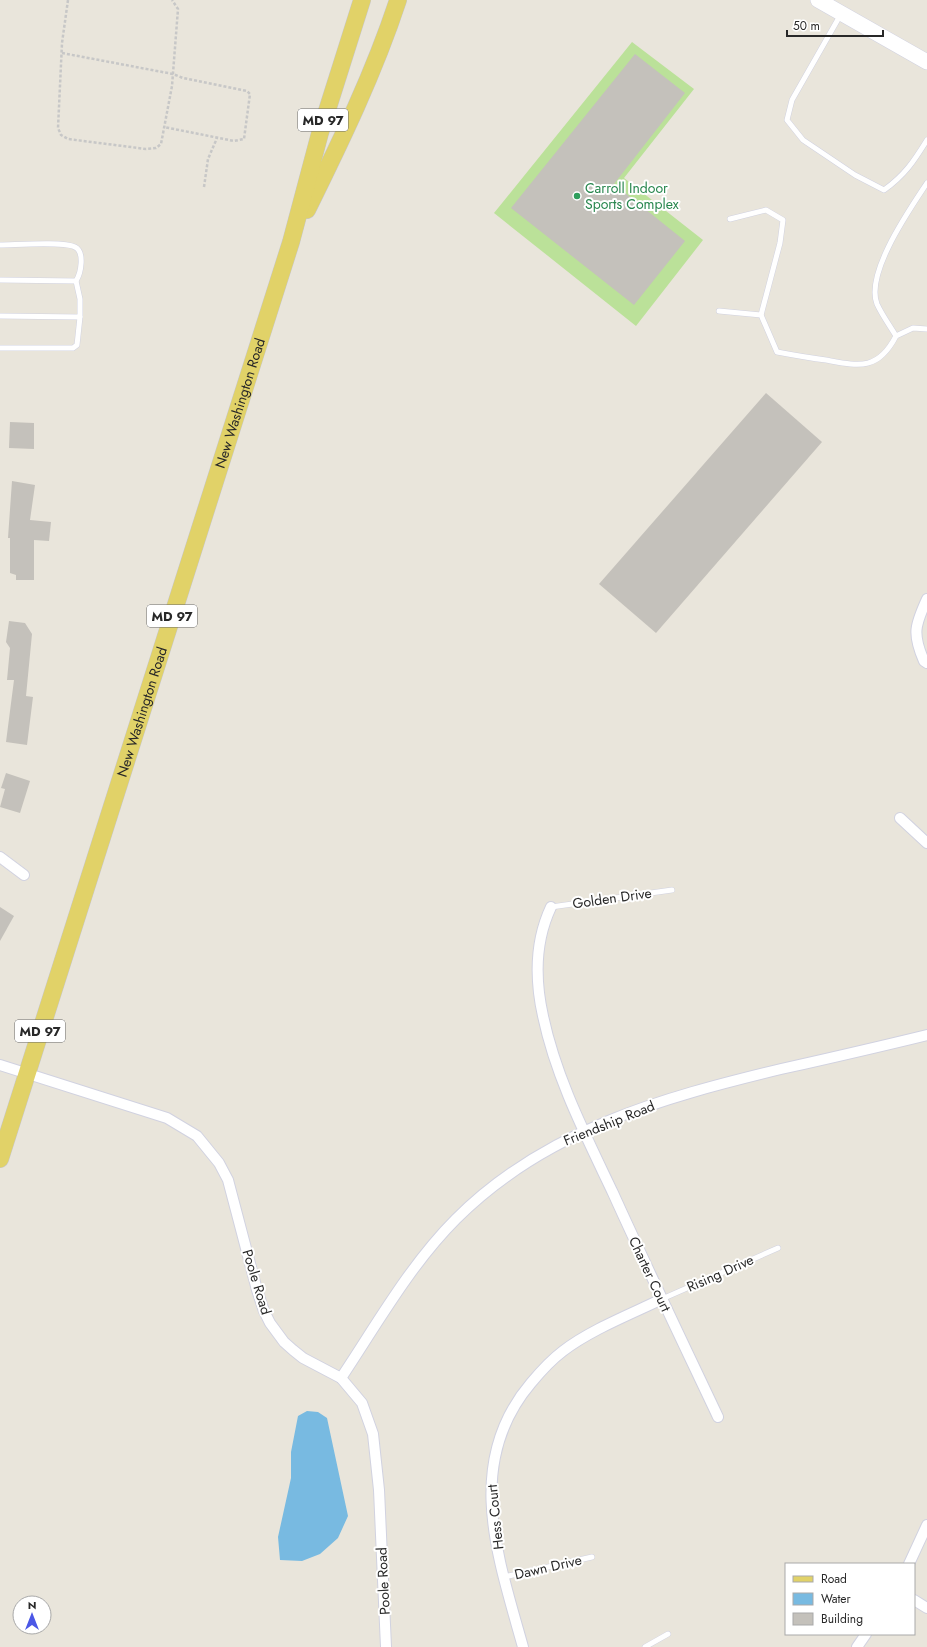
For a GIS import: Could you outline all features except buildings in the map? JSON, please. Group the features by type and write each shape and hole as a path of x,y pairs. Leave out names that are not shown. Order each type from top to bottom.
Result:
{"main road":[{"name":"New Washington Road","path":"0,1159 292,242 320,133 362,0"},
{"name":"New Washington Road","path":"292,242 356,108 387,32 398,0"},
{"path":"818,0 927,62"}],"street":[{"path":"927,599 916,628 916,640 924,661 927,663"},
{"path":"900,818 927,843"},
{"path":"0,857 24,875"},
{"name":"Charter Court","path":"551,907 543,924 539,948 538,972 540,998 549,1041 583,1130 718,1417"},
{"name":"Friendship Road","path":"341,1378 426,1252 454,1221 501,1178 531,1158 583,1130 639,1109 725,1083 927,1035"},
{"name":"Poole Road","path":"0,1064 155,1113 184,1127 197,1136 212,1154 228,1180 257,1290 270,1323 284,1342 303,1358 341,1378 362,1403 373,1434 379,1490 386,1647"},
{"name":"Hess Court","path":"523,1647 504,1577 494,1530 491,1480 494,1458 500,1434 514,1406 539,1373 564,1350 579,1340 662,1299"},
{"path":"909,1563 927,1525"},
{"path":"915,1601 927,1608"},
{"path":"857,1647 865,1635"}],"lane":[{"path":"841,13 792,100 787,120 803,140 855,175 884,190 899,180 909,168 927,140"},
{"path":"896,336 877,303 876,278 897,229 927,183"},
{"path":"730,219 766,210 783,220 780,243 761,315 777,352 858,366 874,361 888,350 896,336 913,328 927,329"},
{"path":"0,245 74,246 79,250 81,260 79,277 76,282 80,299 78,345 73,348 0,348"},
{"path":"0,280 76,282"},
{"path":"719,311 761,315"},
{"path":"0,316 80,317"},
{"name":"Golden Drive","path":"551,907 672,890"},
{"name":"Rising Drive","path":"662,1299 778,1248"},
{"name":"Dawn Drive","path":"504,1577 592,1557"},
{"path":"645,1647 668,1634"}],"path":[{"path":"68,0 62,53 58,128 64,137 68,139 146,149 156,148 161,144 164,127 173,74 178,9 172,0"},
{"path":"62,53 173,74 183,78 247,91 250,94 244,139 234,141 164,127"},
{"path":"204,187 208,159 217,138"}],"green space":[{"name":"Carroll Indoor Sports Complex","path":"632,42 694,89 624,178 703,240 636,326 494,213"}],"water":[{"path":"307,1411 318,1412 327,1418 348,1516 338,1538 320,1554 302,1561 280,1560 278,1537 291,1478 291,1452 298,1416"}],"place":[{"name":"Carroll Indoor Sports Complex","path":"577,196"}]}
